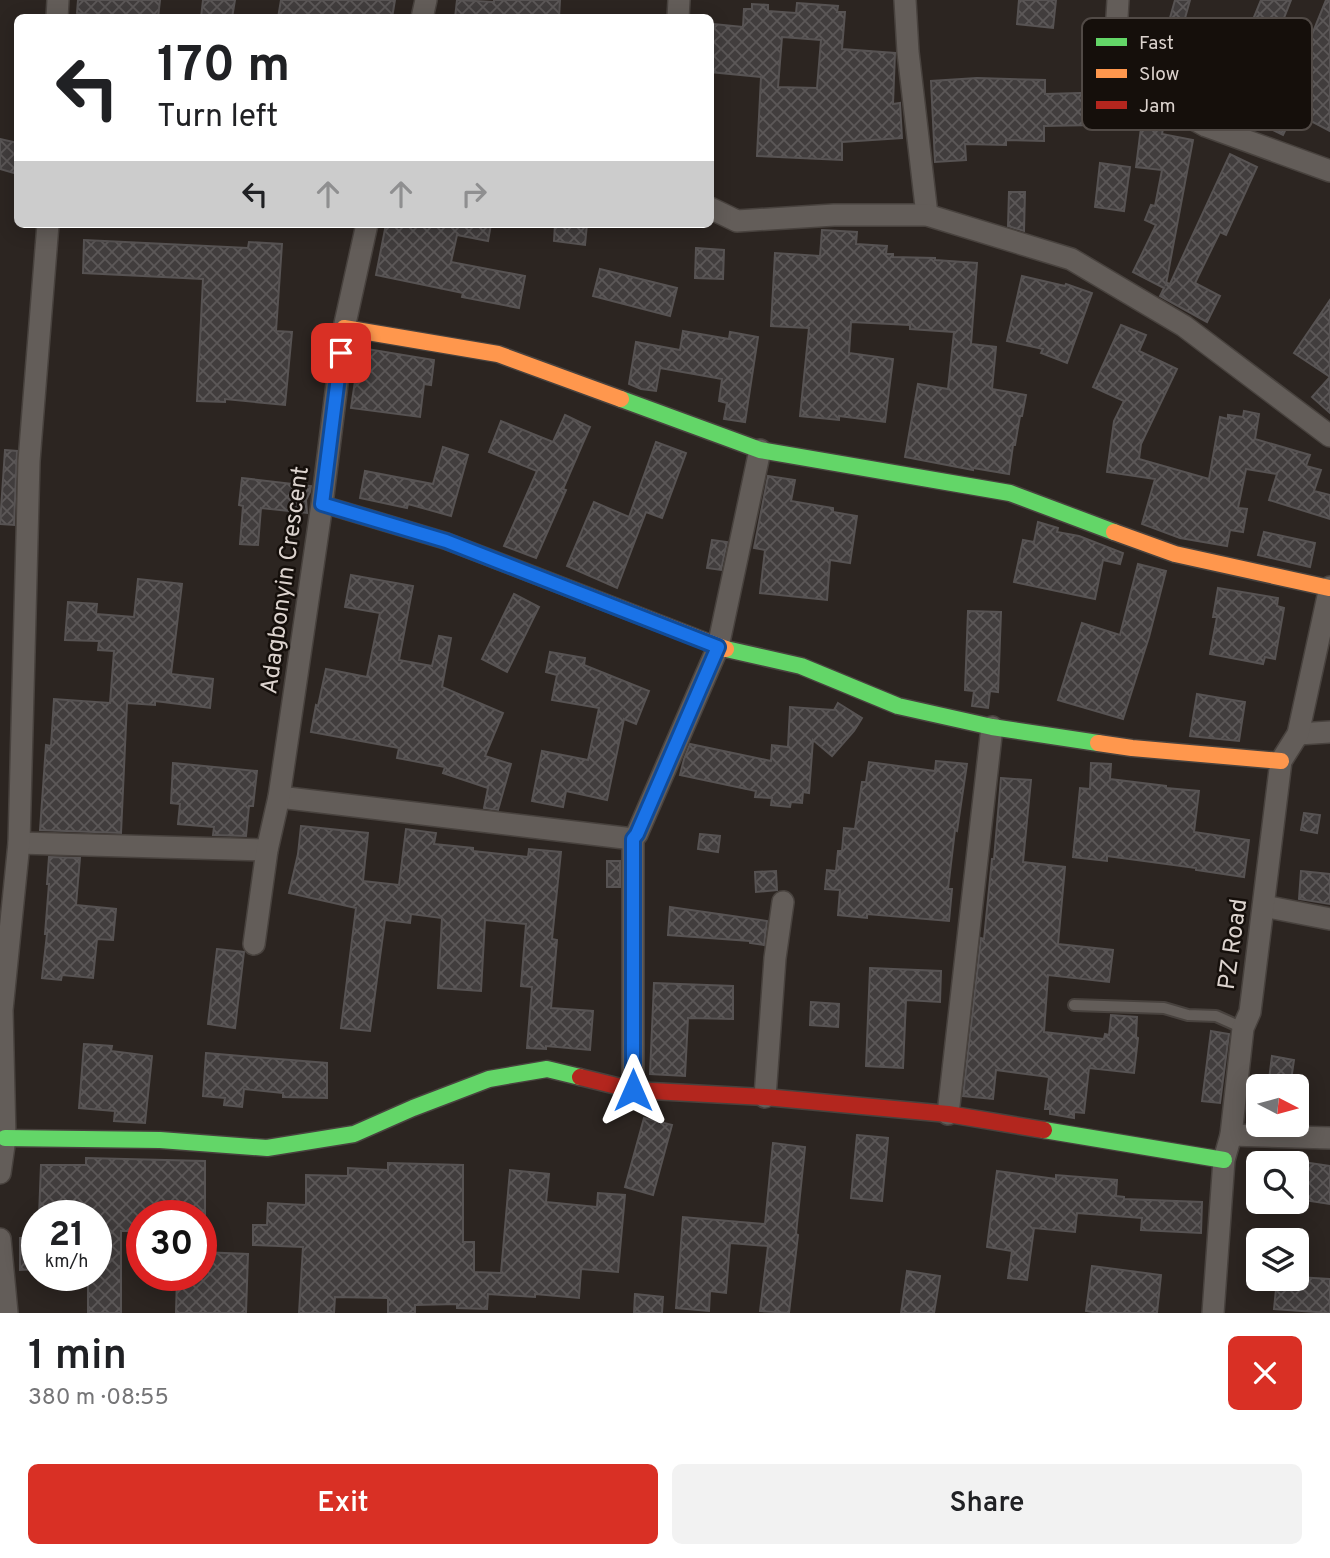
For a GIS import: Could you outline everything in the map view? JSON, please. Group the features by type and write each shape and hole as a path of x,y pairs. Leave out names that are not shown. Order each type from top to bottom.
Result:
{"street":[{"path":"905,0 908,52 927,215"},
{"path":"1117,18 1118,0"},
{"path":"1217,130 1330,171"},
{"path":"714,210 737,221 834,215 927,215 1071,259 1184,326 1330,436"},
{"path":"0,1173 5,1138 1,1010 19,843 29,461 48,228"},
{"name":"Adagbonyin Crescent","path":"254,944 267,850 279,797 322,504 344,328 366,228"},
{"path":"344,328 498,354 760,450 1010,493 1175,554 1329,588"},
{"path":"633,1090 633,839 718,647 760,450"},
{"path":"322,504 446,541 718,647 800,666 898,706 992,727 1132,748 1281,761"},
{"name":"PZ Road","path":"1213,1313 1224,1160 1231,1135 1243,1028 1250,1013 1281,761 1298,734 1329,588"},
{"path":"948,1114 992,727"},
{"path":"1298,734 1330,732"},
{"path":"279,797 633,839"},
{"path":"19,843 267,850"},
{"path":"765,1097 775,958 783,902"},
{"path":"1264,906 1330,919"},
{"path":"5,1138 160,1140 267,1148 354,1134 489,1079 547,1069 633,1090 765,1097 948,1114 1224,1160"},
{"path":"1231,1135 1330,1138"},
{"path":"0,1239 6,1313"}],"lane":[{"path":"1074,1005 1164,1008 1188,1015 1216,1016 1243,1028"}],"building":[{"path":"78,0 160,0 158,14 77,13"},
{"path":"203,0 235,0 233,14 201,14"},
{"path":"281,0 395,0 393,14 279,14"},
{"path":"457,0 560,0 559,14 455,14"},
{"path":"1019,0 1056,0 1053,28 1017,24"},
{"path":"1175,0 1190,0 1185,18 1170,18"},
{"path":"1261,0 1291,0 1284,18 1254,18"},
{"path":"1326,0 1330,0 1330,131 1312,122 1312,34"},
{"path":"797,3 838,6 837,12 845,12 842,49 895,53 893,104 900,103 902,138 842,142 842,160 757,156 761,77 714,72 714,24 743,27 744,9 752,9 752,4 768,5 768,11 796,13","holes":["782,37 821,40 817,88 778,87"]},
{"path":"977,78 1045,80 1045,94 1082,93 1082,125 1044,126 1044,141 1006,140 1006,145 965,144 966,160 935,162 931,81"},
{"path":"1141,130 1163,130 1162,134 1193,140 1166,284 1170,284 1230,154 1257,167 1226,235 1220,232 1195,283 1220,296 1207,322 1160,296 1164,288 1133,272 1156,225 1145,220 1151,205 1155,206 1162,170 1136,167"},
{"path":"1273,130 1285,130 1283,135"},
{"path":"0,139 14,142 14,173 0,169"},
{"path":"1100,163 1130,167 1124,211 1095,207"},
{"path":"1009,192 1025,192 1024,231 1008,226"},
{"path":"385,228 490,228 488,241 457,235 451,262 525,276 519,308 376,275"},
{"path":"555,228 587,228 585,245 554,241"},
{"path":"822,230 857,232 856,244 887,246 886,254 893,254 893,257 977,263 971,344 996,347 992,389 1026,395 1013,445 1009,474 905,457 918,384 948,389 954,332 910,329 910,325 851,322 849,353 893,359 885,422 839,416 839,420 800,416 809,328 771,326 775,253 820,256"},
{"path":"84,240 248,248 249,242 282,244 276,331 292,332 285,405 225,399 225,402 197,401 203,279 83,273"},
{"path":"696,248 724,250 723,279 695,278"},
{"path":"600,269 677,288 670,316 593,296"},
{"path":"1022,276 1065,286 1066,284 1092,293 1067,363 1041,353 1043,349 1007,341"},
{"path":"1330,300 1330,377 1294,353"},
{"path":"1121,325 1146,335 1139,351 1177,369 1141,444 1139,459 1209,479 1220,417 1243,417 1244,411 1259,414 1255,439 1310,455 1306,466 1321,470 1314,491 1330,495 1330,519 1269,500 1277,474 1246,469 1238,508 1247,509 1243,532 1230,530 1227,546 1180,538 1142,524 1155,479 1107,472 1114,421 1124,401 1093,387"},
{"path":"683,331 729,339 730,332 758,337 745,422 724,419 727,403 719,401 722,379 660,368 656,391 629,384 636,342 680,350"},
{"path":"361,348 434,360 431,385 424,384 420,417 351,408 355,381 358,381"},
{"path":"1330,377 1330,413 1312,397"},
{"path":"565,415 590,427 536,558 504,546 537,471 489,452 501,421 553,442"},
{"path":"656,442 686,453 662,518 646,512 617,588 567,566 594,502 629,517"},
{"path":"443,447 468,455 451,516 408,504 407,508 360,498 365,471 433,484"},
{"path":"5,450 17,451 14,525 0,524"},
{"path":"768,476 795,480 791,501 833,508 833,512 857,516 850,563 830,560 827,600 760,593 765,550 754,548"},
{"path":"242,478 311,486 306,500 307,513 261,508 258,545 240,544 243,506 239,505"},
{"path":"1038,522 1058,528 1057,532 1079,536 1123,553 1120,564 1103,560 1095,599 1014,582 1023,540 1034,542"},
{"path":"1264,532 1315,543 1310,567 1258,555"},
{"path":"712,540 727,542 721,570 707,568"},
{"path":"1138,564 1166,571 1123,719 1058,700 1082,623 1120,635"},
{"path":"351,575 413,586 399,660 432,666 439,636 451,638 442,687 503,713 485,756 511,764 498,810 484,808 488,788 443,773 445,767 397,758 399,748 311,732 326,669 367,677 380,613 345,607"},
{"path":"138,579 182,584 171,674 213,679 210,708 155,701 155,705 127,703 121,833 40,830 46,745 51,746 54,699 110,703 114,651 98,650 99,641 65,640 68,602 97,604 96,614 134,617"},
{"path":"1218,588 1278,598 1277,606 1284,608 1275,659 1265,657 1263,664 1210,654 1217,617 1213,617"},
{"path":"514,594 539,607 507,672 482,659"},
{"path":"968,611 1001,612 998,692 990,691 988,708 972,706 974,691 965,690"},
{"path":"550,652 585,658 584,665 649,691 636,724 624,719 607,800 566,791 563,807 532,801 542,751 588,760 599,708 552,700 557,675 546,672"},
{"path":"1197,694 1245,702 1239,741 1190,736"},
{"path":"838,703 862,718 832,756 813,740 809,793 803,792 802,803 791,802 790,807 771,805 772,798 755,797 756,791 680,775 690,744 771,761 772,745 788,747 790,707 834,710"},
{"path":"936,761 967,764 948,889 952,889 949,921 867,914 867,918 838,915 840,890 825,889 827,870 836,871 838,851 842,851 844,828 855,829 862,782 866,782 869,762 935,771"},
{"path":"173,763 257,771 246,836 213,835 214,827 178,824 180,804 171,803"},
{"path":"1091,763 1111,764 1110,779 1199,791 1194,832 1249,840 1244,877 1107,856 1107,861 1073,857 1080,788 1090,789"},
{"path":"1001,778 1031,780 1023,862 1065,867 1058,944 1113,950 1109,982 1048,975 1044,1032 1104,1039 1105,1034 1109,1035 1111,1015 1137,1017 1138,1038 1134,1073 1089,1068 1084,1113 1074,1112 1074,1118 1050,1114 1050,1109 1045,1109 1049,1077 996,1070 993,1099 963,1096 981,938 984,939 994,859"},
{"path":"1304,813 1320,815 1317,833 1301,830"},
{"path":"301,826 368,833 363,881 399,885 406,829 436,833 434,844 473,848 473,851 528,857 529,849 561,852 552,939 557,940 551,1008 593,1011 590,1050 546,1046 546,1049 527,1048 532,987 521,986 526,924 485,920 481,991 438,988 442,918 411,914 410,923 385,920 370,1031 341,1028 356,908 289,893"},
{"path":"700,834 720,836 718,852 698,849"},
{"path":"49,857 80,858 76,905 116,909 113,940 97,939 93,978 62,975 61,980 42,978 47,934"},
{"path":"607,861 620,861 620,887 607,887"},
{"path":"776,871 777,890 756,892 755,872"},
{"path":"1301,871 1330,874 1330,904 1299,899"},
{"path":"670,907 767,921 764,945 750,941 668,935"},
{"path":"217,949 244,952 235,1028 208,1024"},
{"path":"870,968 941,971 940,1002 906,1000 903,1068 866,1066"},
{"path":"654,983 733,986 733,1019 688,1018 685,1076 650,1074"},
{"path":"811,1002 839,1004 838,1027 810,1025"},
{"path":"1211,1031 1229,1034 1220,1103 1202,1101"},
{"path":"84,1044 112,1046 111,1051 152,1056 145,1123 114,1121 115,1111 79,1108"},
{"path":"206,1053 327,1063 327,1098 283,1097 283,1093 244,1089 242,1107 224,1105 225,1098 203,1096"},
{"path":"1272,1056 1294,1060 1292,1074 1270,1074"},
{"path":"644,1118 672,1125 653,1195 625,1187"},
{"path":"857,1135 888,1138 882,1201 851,1198"},
{"path":"773,1143 805,1147 789,1313 760,1311 768,1246 730,1243 726,1293 710,1291 709,1311 676,1308 683,1217 765,1224"},
{"path":"86,1158 205,1161 205,1200 126,1200 126,1231 121,1231 121,1313 88,1313 88,1291 112,1291 112,1200 40,1200 41,1165 86,1165"},
{"path":"388,1163 463,1165 463,1242 474,1242 474,1272 501,1273 510,1170 549,1174 546,1202 597,1207 598,1193 625,1195 618,1272 581,1269 579,1298 488,1294 487,1309 457,1308 457,1304 415,1305 415,1313 388,1313 388,1298 335,1297 334,1313 299,1313 303,1247 253,1245 253,1225 267,1225 268,1203 306,1205 306,1175 348,1176 348,1168 388,1170"},
{"path":"1309,1163 1330,1166 1330,1204 1309,1201"},
{"path":"997,1171 1056,1179 1056,1175 1117,1180 1116,1196 1124,1199 1202,1202 1201,1233 1141,1230 1142,1218 1077,1213 1075,1232 1034,1228 1027,1280 1008,1278 1012,1251 987,1247"},
{"path":"20,1238 21,1238 21,1270"},
{"path":"217,1253 248,1254 246,1313 176,1313 177,1291 217,1291"},
{"path":"1092,1266 1161,1275 1157,1313 1086,1311"},
{"path":"907,1271 940,1276 934,1313 901,1313"},
{"path":"1309,1278 1330,1279 1330,1313 1274,1309 1276,1291 1309,1291"},
{"path":"635,1294 663,1297 662,1313 634,1313"}],"traffic: fast":[{"path":"621,399 760,450 1010,493 1114,532"},
{"path":"726,649 801,666 898,706 992,727 1098,743"},
{"path":"5,1138 160,1140 267,1148 354,1134 489,1079 547,1069 580,1077"},
{"path":"1044,1130 1224,1160"}],"traffic: slow":[{"path":"344,328 498,354 621,399"},
{"path":"322,504 446,541 726,649"},
{"path":"1114,532 1175,554 1329,588"},
{"path":"1098,743 1281,761"}],"traffic: jam":[{"path":"580,1077 633,1090 765,1097 948,1114 1044,1130"}],"route":[{"path":"341,353 322,504 446,541 718,647 633,839 633,1090"}]}
